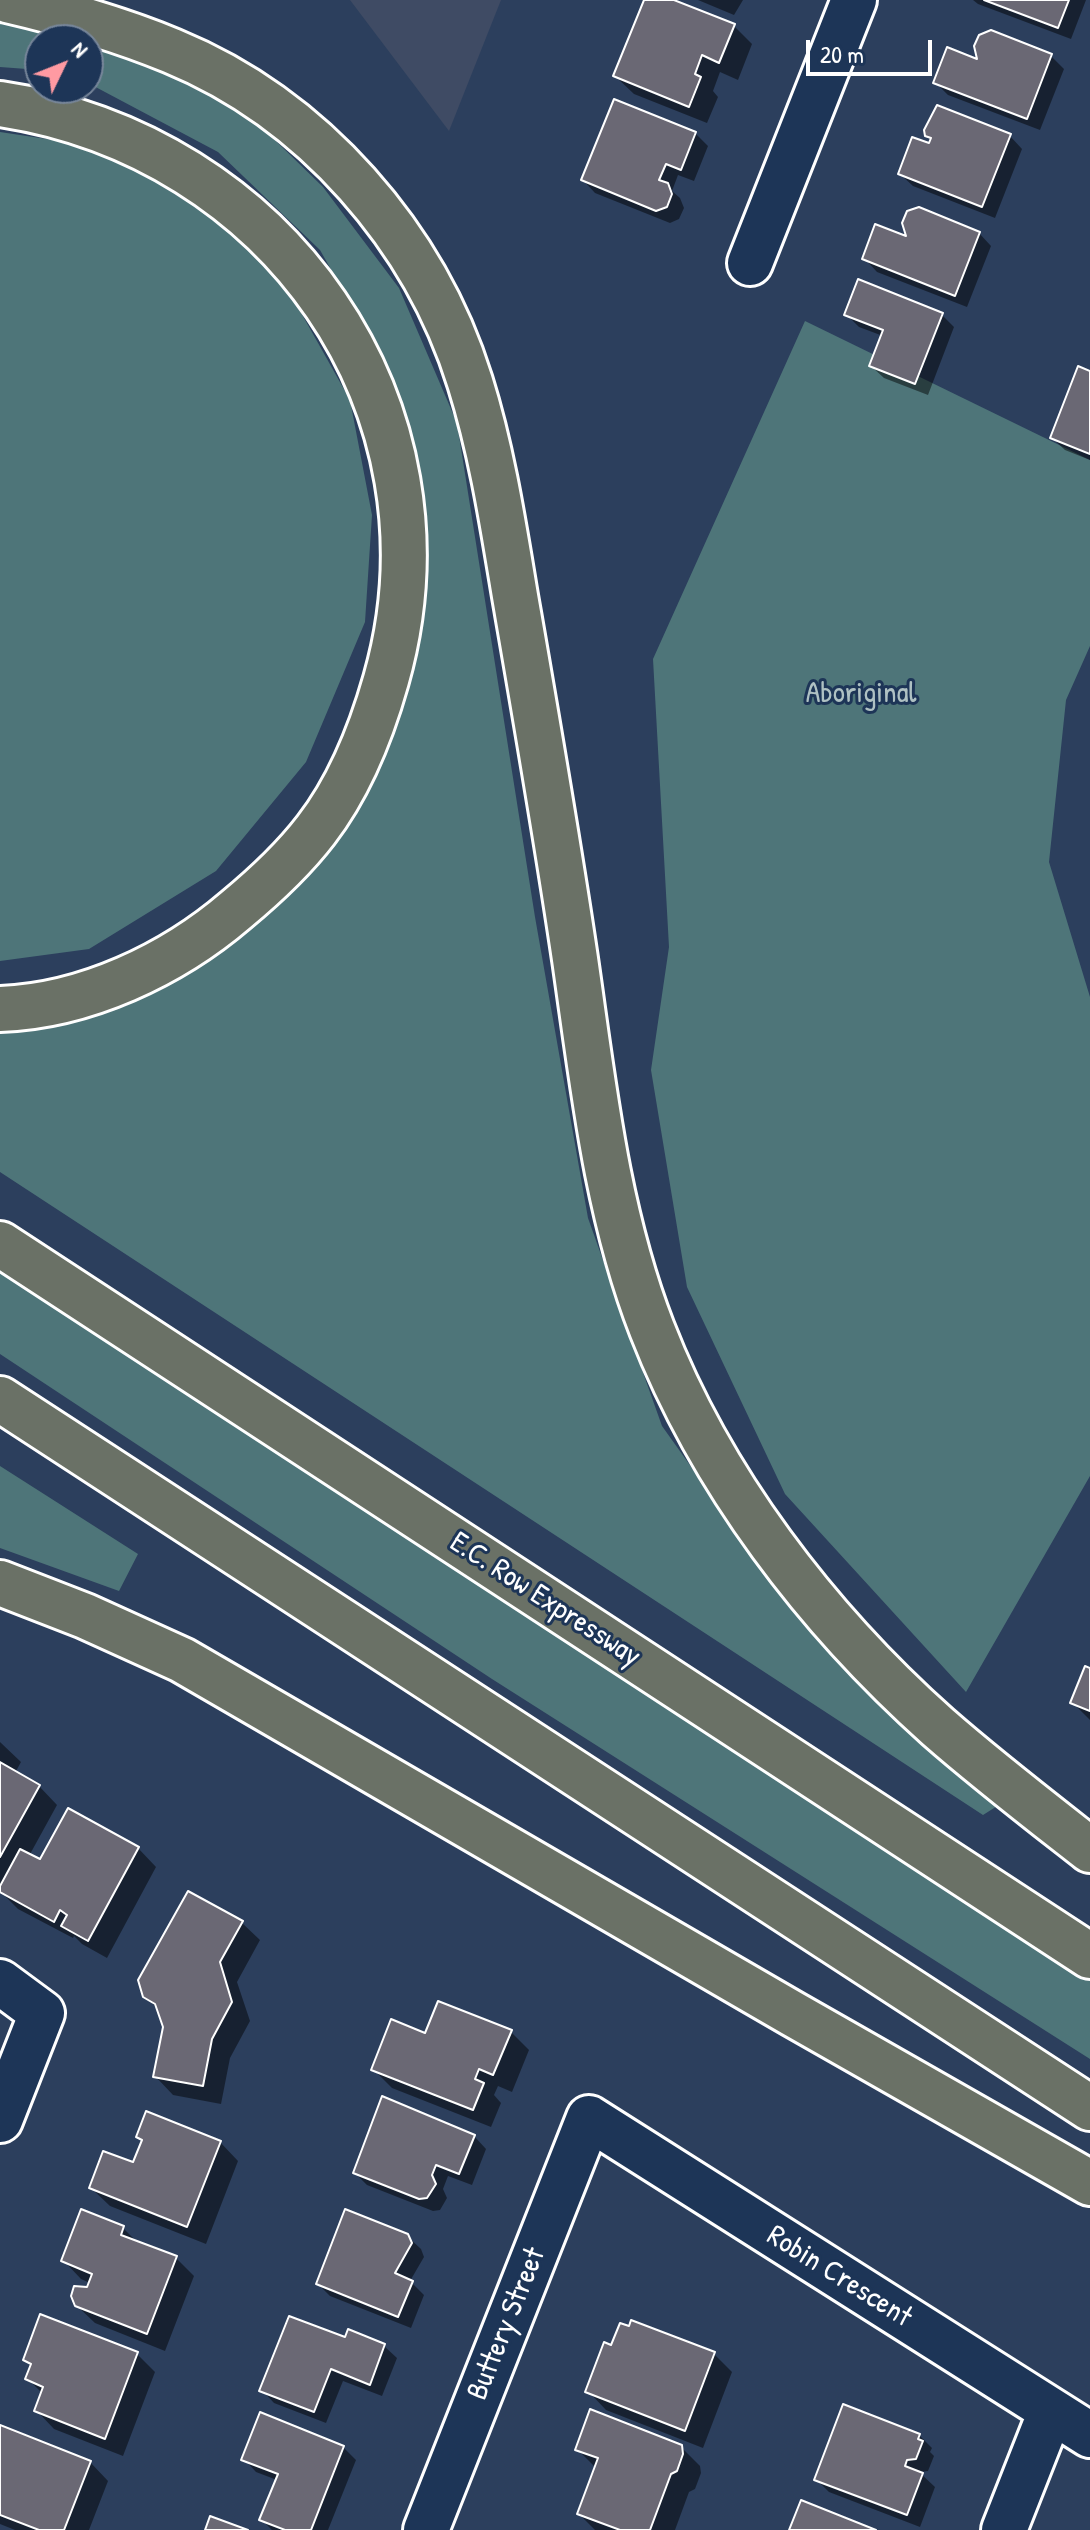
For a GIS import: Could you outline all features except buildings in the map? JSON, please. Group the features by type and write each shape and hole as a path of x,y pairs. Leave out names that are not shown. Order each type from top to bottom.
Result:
{"highway":[{"path":"7,0 59,8 175,52 245,89 313,139 361,187 403,240 439,304 469,377 492,464 560,858 601,1141 625,1249 651,1328 683,1401 728,1481 779,1554 829,1614 934,1723 1090,1850"},
{"path":"0,104 34,109 108,131 165,159 215,191 263,230 309,280 342,328 373,388 391,444 403,517 404,585 395,649 376,717 354,768 316,830 274,878 220,924 159,964 93,991 28,1008 0,1009"},
{"name":"E.C. Row Expressway","path":"0,1244 1090,1956"},
{"path":"0,1399 1090,2108"},
{"path":"0,1583 85,1616 182,1660 1090,2183"}],"street":[{"path":"750,263 854,0"},
{"path":"0,1982 42,2013 0,2120"},
{"name":"Robin Crescent","path":"589,2118 1090,2435"},
{"name":"Buttery Street","path":"426,2530 589,2118"},
{"path":"1004,2530 1051,2411"}],"shaded area":[{"path":"350,0 501,0 449,131"}],"green space":[{"path":"0,21 24,26 24,69 0,67"},
{"path":"104,49 238,104 323,187 399,288 457,423 535,917 588,1218 662,1426 759,1562 1002,1803 983,1815 0,1172 0,1034 126,1006 232,943 307,870 409,671 428,532 393,379 320,250 218,152 104,91"},
{"path":"0,132 87,145 209,209 290,293 350,400 372,515 365,622 306,762 216,871 89,949 0,961"},
{"name":"Aboriginal","path":"805,321 1090,460 1090,646 1066,700 1049,862 1090,997 1090,1476 966,1692 785,1494 687,1287 651,1070 669,947 653,659"},
{"path":"0,1271 1090,1979 1090,2059 492,1679 0,1354"},
{"path":"0,1466 138,1554 119,1591 0,1548"}]}
